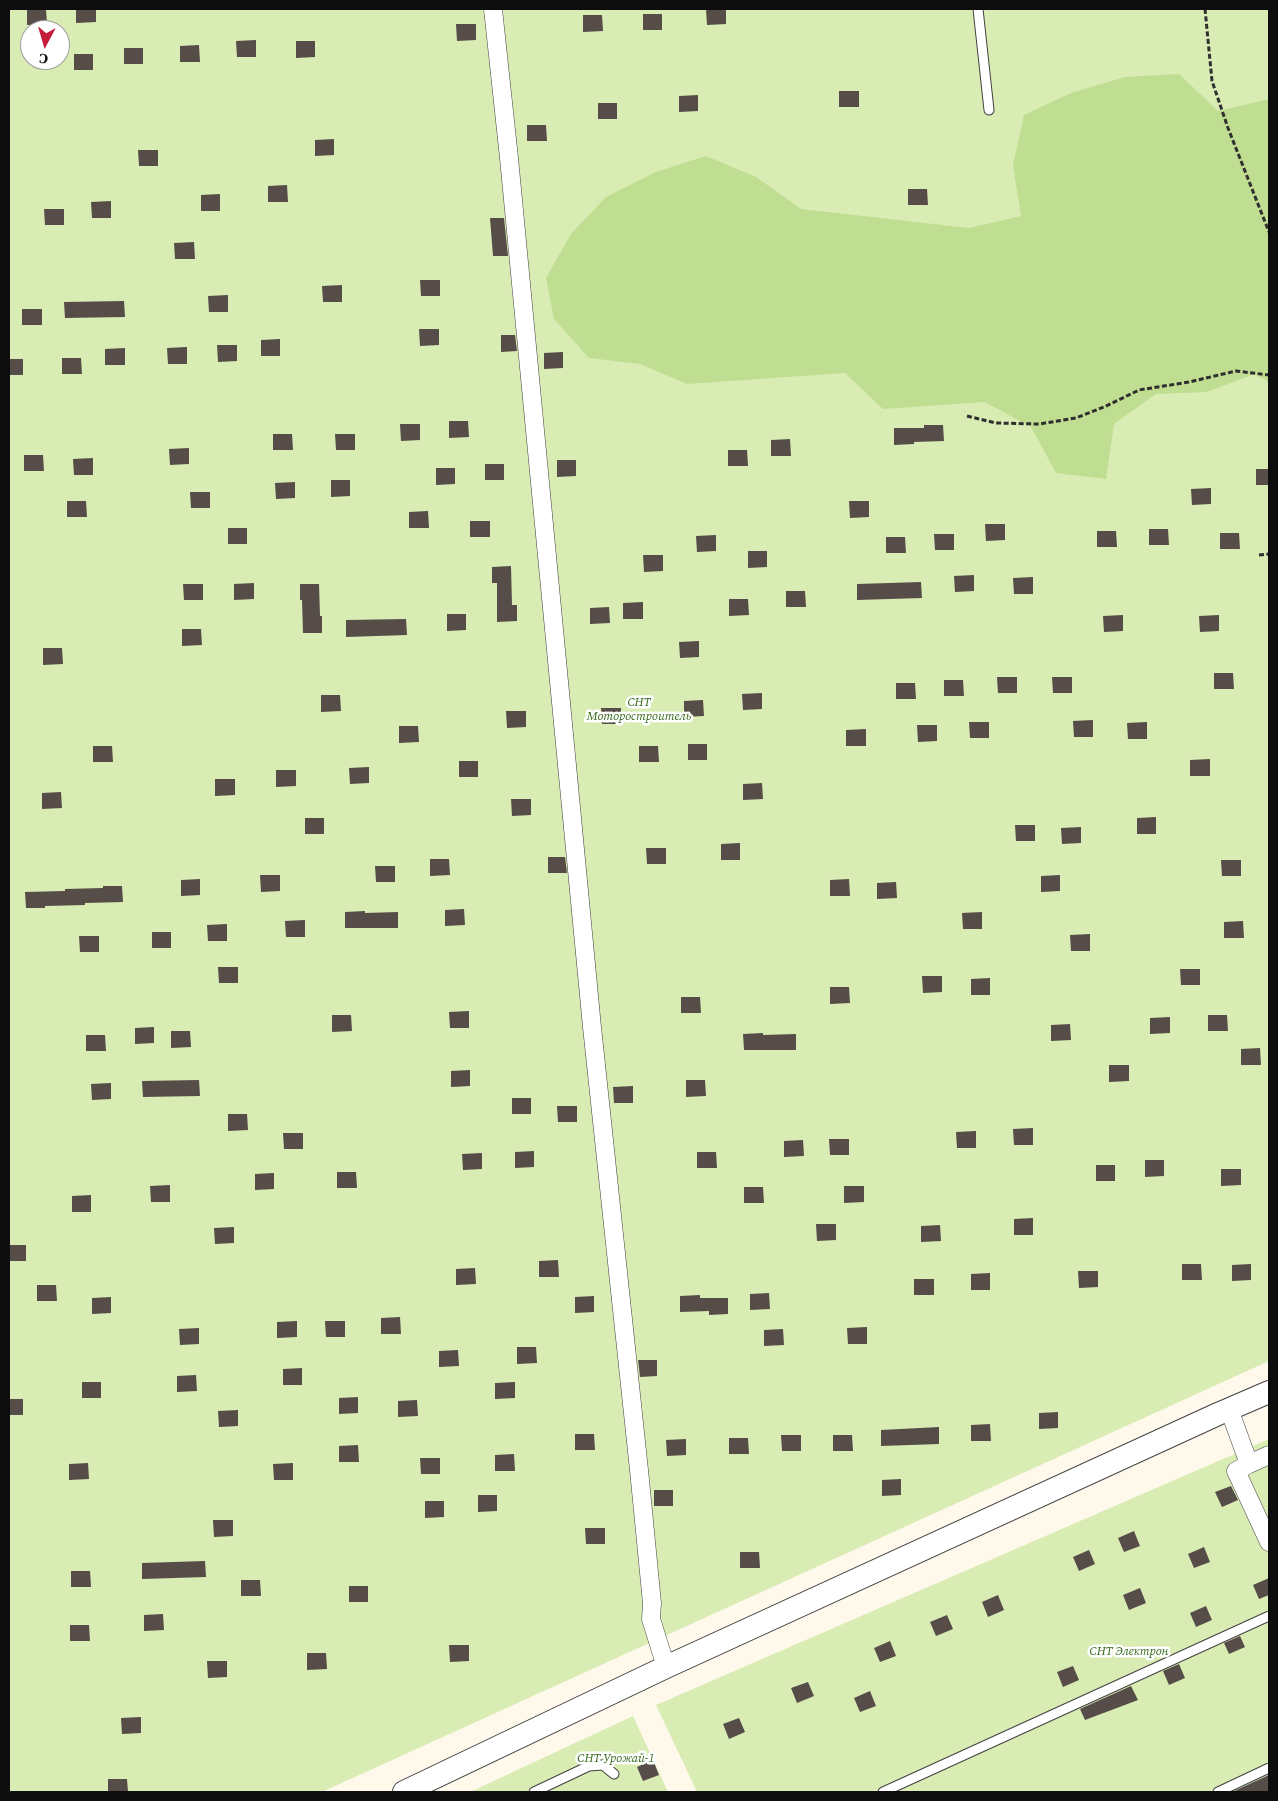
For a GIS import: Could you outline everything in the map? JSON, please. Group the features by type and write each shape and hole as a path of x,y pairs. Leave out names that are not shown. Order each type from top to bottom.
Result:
{"street":[{"path":"493,9 592,1018 640,1480 652,1603 651,1619 666,1667"},
{"path":"404,1792 666,1667 1269,1392"},
{"path":"1229,1409 1249,1464"},
{"path":"1269,1455 1236,1471 1269,1542"}],"lane":[{"path":"978,9 989,110"},
{"path":"883,1792 1269,1616"},
{"path":"534,1792 589,1766 604,1765 614,1774"},
{"path":"1218,1792 1269,1768"}],"path":[{"path":"1205,9 1212,81 1228,128 1269,232"},
{"path":"967,416 996,424 1039,424 1076,418 1139,390 1189,382 1236,371 1269,375"},
{"path":"1259,555 1269,554"}],"green space":[{"name":"СНТ Моторостроитель","path":"9,9 1269,9 1269,1361 322,1792 9,1792"},
{"path":"1179,74 1218,111 1269,99 1269,382 1254,374 1207,392 1156,394 1114,424 1106,479 1056,473 1031,427 985,402 883,409 845,373 687,384 640,364 589,358 554,319 546,278 571,234 606,197 656,172 706,156 756,177 801,209 969,228 1021,216 1013,165 1024,115 1071,93 1125,77"},
{"name":"СНТ Электрон","path":"1269,1439 1269,1792 697,1792 656,1705"},
{"name":"СНТ Урожай-1","path":"633,1716 668,1792 470,1792"}],"building":[{"path":"27,9 46,9 47,20 27,20"},
{"path":"76,9 96,9 96,22 76,23"},
{"path":"706,9 726,9 726,24 707,25"},
{"path":"643,14 662,14 662,30 643,30"},
{"path":"583,15 602,15 603,31 583,32"},
{"path":"456,24 476,24 476,40 457,41"},
{"path":"256,40 256,57 237,57 236,41"},
{"path":"296,41 315,41 315,57 296,58"},
{"path":"199,45 200,62 180,62 180,46"},
{"path":"124,48 143,48 143,64 124,64"},
{"path":"74,54 93,54 93,70 74,70"},
{"path":"839,91 859,91 859,107 839,107"},
{"path":"698,95 698,111 679,112 679,96"},
{"path":"598,103 617,103 617,119 598,119"},
{"path":"527,125 546,125 547,141 527,141"},
{"path":"334,139 334,155 315,156 315,140"},
{"path":"138,150 158,150 158,166 139,166"},
{"path":"287,185 288,202 268,202 268,186"},
{"path":"908,189 927,189 928,205 908,205"},
{"path":"220,194 220,211 201,211 201,195"},
{"path":"111,201 111,218 92,218 91,202"},
{"path":"44,209 64,209 64,225 45,225"},
{"path":"490,218 504,218 508,256 493,256"},
{"path":"194,242 195,259 175,259 174,243"},
{"path":"420,280 440,280 440,296 421,296"},
{"path":"342,285 342,302 323,302 322,286"},
{"path":"228,295 228,312 209,312 208,296"},
{"path":"124,301 125,317 65,318 64,302"},
{"path":"22,309 42,309 42,325 22,325"},
{"path":"419,329 439,329 439,345 420,346"},
{"path":"501,335 515,335 517,351 501,352"},
{"path":"280,339 280,356 261,356 261,340"},
{"path":"217,345 237,345 237,361 218,362"},
{"path":"187,347 187,364 168,364 167,348"},
{"path":"125,348 125,365 105,365 105,349"},
{"path":"563,352 563,368 544,369 544,353"},
{"path":"62,358 81,358 82,374 62,374"},
{"path":"9,359 23,359 23,375 9,375"},
{"path":"449,421 468,421 469,437 449,438"},
{"path":"400,424 420,424 420,440 401,441"},
{"path":"924,425 943,425 944,441 894,445 894,428 924,428"},
{"path":"273,434 292,434 293,450 273,450"},
{"path":"335,434 355,434 355,450 336,450"},
{"path":"790,439 791,456 771,456 771,440"},
{"path":"189,448 189,464 170,465 169,449"},
{"path":"728,450 747,450 748,466 728,466"},
{"path":"24,455 43,455 44,471 24,471"},
{"path":"93,458 93,475 74,475 73,459"},
{"path":"557,460 576,460 576,476 557,477"},
{"path":"485,464 504,464 504,480 485,480"},
{"path":"436,468 455,468 455,484 436,485"},
{"path":"1256,469 1269,469 1269,485 1256,485"},
{"path":"331,480 350,480 350,496 331,497"},
{"path":"295,482 295,498 276,499 275,483"},
{"path":"1211,488 1211,504 1192,505 1191,489"},
{"path":"190,492 210,492 210,508 191,508"},
{"path":"67,501 86,501 87,517 67,517"},
{"path":"849,501 869,501 869,517 850,518"},
{"path":"428,511 429,528 409,528 409,512"},
{"path":"470,521 490,521 490,537 470,537"},
{"path":"985,524 1005,524 1005,540 986,541"},
{"path":"228,528 247,528 247,544 228,544"},
{"path":"1149,529 1168,529 1169,545 1149,545"},
{"path":"1097,531 1116,531 1117,547 1097,547"},
{"path":"1220,533 1239,533 1240,549 1220,549"},
{"path":"934,534 954,534 954,550 935,550"},
{"path":"716,535 716,551 697,552 696,536"},
{"path":"886,537 905,537 906,553 886,553"},
{"path":"748,551 767,551 767,567 748,568"},
{"path":"643,555 663,555 663,571 644,572"},
{"path":"511,566 512,605 517,605 517,621 497,622 497,583 492,583 492,567"},
{"path":"974,575 974,591 955,592 954,576"},
{"path":"1033,577 1033,594 1014,594 1013,578"},
{"path":"921,582 922,598 857,600 857,584"},
{"path":"254,583 254,599 234,600 234,584"},
{"path":"183,584 203,584 203,600 184,600"},
{"path":"300,584 319,584 322,633 303,633"},
{"path":"786,591 805,591 806,607 786,607"},
{"path":"729,599 748,599 749,615 729,616"},
{"path":"643,602 643,619 623,619 623,603"},
{"path":"609,607 610,623 590,624 590,608"},
{"path":"447,614 466,614 466,630 447,631"},
{"path":"1123,615 1123,631 1104,632 1103,616"},
{"path":"1219,615 1219,631 1200,632 1199,616"},
{"path":"406,619 407,635 346,637 346,620"},
{"path":"182,629 201,629 202,645 182,646"},
{"path":"699,641 699,657 680,658 679,642"},
{"path":"43,648 62,648 63,664 43,665"},
{"path":"1214,673 1233,673 1234,689 1214,689"},
{"path":"997,677 1017,677 1017,693 998,693"},
{"path":"1052,677 1072,677 1072,693 1053,693"},
{"path":"944,680 963,680 964,696 944,696"},
{"path":"896,683 915,683 916,699 896,699"},
{"path":"762,693 762,709 743,710 742,694"},
{"path":"321,695 340,695 341,711 321,712"},
{"path":"703,700 704,716 684,717 684,701"},
{"path":"601,708 621,708 621,724 602,724"},
{"path":"506,711 526,711 526,727 507,728"},
{"path":"1093,720 1093,737 1074,737 1073,721"},
{"path":"969,722 989,722 989,738 970,738"},
{"path":"1147,722 1147,739 1128,739 1127,723"},
{"path":"917,725 937,725 937,741 918,742"},
{"path":"399,726 418,726 419,742 399,743"},
{"path":"866,729 866,746 846,746 846,730"},
{"path":"688,744 707,744 707,760 688,760"},
{"path":"93,746 112,746 113,762 93,762"},
{"path":"639,746 658,746 659,762 639,762"},
{"path":"1210,759 1210,776 1190,776 1190,760"},
{"path":"459,761 478,761 478,777 459,777"},
{"path":"369,767 369,783 350,784 349,768"},
{"path":"276,770 296,770 296,786 276,787"},
{"path":"215,779 235,779 235,795 215,796"},
{"path":"762,783 763,799 743,800 743,784"},
{"path":"61,792 62,808 42,809 42,793"},
{"path":"511,799 531,799 531,815 512,816"},
{"path":"1156,817 1156,834 1137,834 1137,818"},
{"path":"305,818 324,818 324,834 305,834"},
{"path":"1015,825 1035,825 1035,841 1016,841"},
{"path":"1081,827 1081,843 1062,844 1061,828"},
{"path":"740,843 740,860 721,860 721,844"},
{"path":"646,848 666,848 666,864 647,864"},
{"path":"548,857 565,857 567,873 548,873"},
{"path":"430,859 449,859 450,875 430,876"},
{"path":"1221,860 1241,860 1241,876 1222,876"},
{"path":"375,866 395,866 395,882 376,882"},
{"path":"260,875 280,875 280,891 261,892"},
{"path":"1060,875 1060,891 1041,892 1041,876"},
{"path":"200,879 200,895 181,896 181,880"},
{"path":"849,879 850,896 830,896 830,880"},
{"path":"896,882 897,898 877,899 877,883"},
{"path":"103,886 122,886 123,902 26,908 25,892 65,891 65,889 103,888"},
{"path":"464,909 465,925 445,926 445,910"},
{"path":"365,911 365,913 398,912 398,928 345,928 345,912"},
{"path":"982,912 982,929 963,929 962,913"},
{"path":"305,920 305,937 286,937 285,921"},
{"path":"1243,921 1244,938 1224,938 1224,922"},
{"path":"227,924 227,941 208,941 207,925"},
{"path":"152,932 171,932 171,948 152,948"},
{"path":"1090,934 1090,951 1071,951 1070,935"},
{"path":"79,936 99,936 99,952 80,952"},
{"path":"218,967 238,967 238,983 219,983"},
{"path":"1180,969 1200,969 1200,985 1181,985"},
{"path":"922,976 942,976 942,992 923,993"},
{"path":"990,978 990,995 971,995 971,979"},
{"path":"830,987 849,987 850,1003 830,1004"},
{"path":"681,997 700,997 701,1013 681,1013"},
{"path":"469,1011 469,1028 450,1028 449,1012"},
{"path":"332,1015 351,1015 352,1031 332,1032"},
{"path":"1208,1015 1227,1015 1228,1031 1208,1031"},
{"path":"1170,1017 1170,1033 1150,1034 1150,1018"},
{"path":"1070,1024 1071,1040 1051,1041 1051,1025"},
{"path":"154,1027 154,1043 135,1044 135,1028"},
{"path":"171,1031 190,1031 191,1047 171,1048"},
{"path":"763,1033 763,1035 796,1034 796,1050 744,1050 743,1034"},
{"path":"86,1035 105,1035 106,1051 86,1051"},
{"path":"1260,1048 1261,1065 1241,1065 1241,1049"},
{"path":"1109,1065 1129,1065 1129,1081 1109,1082"},
{"path":"470,1070 470,1086 451,1087 451,1071"},
{"path":"199,1080 200,1096 143,1097 142,1081"},
{"path":"686,1080 705,1080 706,1096 686,1097"},
{"path":"111,1083 111,1099 92,1100 91,1084"},
{"path":"633,1086 633,1103 614,1103 613,1087"},
{"path":"512,1098 531,1098 531,1114 512,1114"},
{"path":"557,1106 577,1106 577,1122 558,1122"},
{"path":"228,1114 247,1114 248,1130 228,1131"},
{"path":"1033,1128 1033,1145 1014,1145 1013,1129"},
{"path":"976,1131 976,1148 957,1148 956,1132"},
{"path":"283,1133 303,1133 303,1149 284,1149"},
{"path":"829,1139 849,1139 849,1155 830,1155"},
{"path":"803,1140 804,1156 784,1157 784,1141"},
{"path":"534,1151 534,1167 515,1168 515,1152"},
{"path":"697,1152 716,1152 717,1168 697,1168"},
{"path":"482,1153 482,1169 463,1170 462,1154"},
{"path":"1145,1160 1164,1160 1164,1176 1145,1177"},
{"path":"1096,1165 1115,1165 1115,1181 1096,1181"},
{"path":"1221,1169 1241,1169 1241,1185 1221,1186"},
{"path":"337,1172 356,1172 357,1188 337,1188"},
{"path":"274,1173 274,1189 255,1190 255,1174"},
{"path":"170,1185 170,1202 151,1202 150,1186"},
{"path":"844,1186 864,1186 864,1202 844,1203"},
{"path":"744,1187 763,1187 764,1203 744,1203"},
{"path":"91,1195 91,1212 72,1212 72,1196"},
{"path":"1033,1218 1033,1235 1014,1235 1014,1219"},
{"path":"816,1224 836,1224 836,1240 817,1241"},
{"path":"940,1225 941,1241 921,1242 921,1226"},
{"path":"234,1227 234,1243 215,1244 214,1228"},
{"path":"9,1245 26,1245 26,1261 9,1261"},
{"path":"558,1260 559,1277 539,1277 539,1261"},
{"path":"1182,1264 1201,1264 1202,1280 1182,1280"},
{"path":"1251,1264 1251,1280 1232,1281 1232,1265"},
{"path":"475,1268 476,1284 456,1285 456,1269"},
{"path":"1078,1271 1098,1271 1098,1287 1079,1288"},
{"path":"990,1273 990,1290 971,1290 971,1274"},
{"path":"914,1279 934,1279 934,1295 914,1295"},
{"path":"37,1285 56,1285 57,1301 37,1301"},
{"path":"769,1293 770,1309 750,1310 750,1294"},
{"path":"700,1295 700,1298 728,1298 728,1314 709,1315 709,1311 680,1312 680,1296"},
{"path":"594,1296 594,1312 575,1313 575,1297"},
{"path":"111,1297 111,1313 92,1314 92,1298"},
{"path":"400,1317 401,1334 381,1334 381,1318"},
{"path":"297,1321 297,1337 277,1338 277,1322"},
{"path":"325,1321 345,1321 345,1337 326,1337"},
{"path":"867,1327 867,1344 848,1344 847,1328"},
{"path":"199,1328 199,1344 180,1345 179,1329"},
{"path":"783,1329 784,1345 764,1346 764,1330"},
{"path":"517,1347 536,1347 537,1363 517,1364"},
{"path":"458,1350 459,1366 439,1367 439,1351"},
{"path":"638,1360 657,1360 657,1376 640,1377"},
{"path":"302,1368 302,1385 283,1385 283,1369"},
{"path":"196,1375 197,1391 177,1392 177,1376"},
{"path":"82,1382 101,1382 101,1398 82,1398"},
{"path":"515,1382 515,1398 495,1399 495,1383"},
{"path":"358,1397 358,1413 339,1414 339,1398"},
{"path":"9,1399 23,1399 23,1415 9,1415"},
{"path":"417,1400 418,1416 398,1417 398,1401"},
{"path":"238,1410 238,1426 219,1427 218,1411"},
{"path":"1058,1412 1058,1428 1039,1429 1039,1413"},
{"path":"990,1424 991,1441 971,1441 971,1425"},
{"path":"939,1427 939,1444 881,1446 881,1430"},
{"path":"575,1434 594,1434 595,1450 575,1450"},
{"path":"781,1435 801,1435 801,1451 782,1451"},
{"path":"833,1435 852,1435 853,1451 833,1451"},
{"path":"729,1438 748,1438 749,1454 729,1454"},
{"path":"686,1439 686,1455 667,1456 666,1440"},
{"path":"358,1445 359,1462 339,1462 339,1446"},
{"path":"514,1454 515,1471 495,1471 495,1455"},
{"path":"420,1458 440,1458 440,1474 421,1474"},
{"path":"88,1463 89,1479 69,1480 69,1464"},
{"path":"293,1463 293,1480 274,1480 273,1464"},
{"path":"901,1479 901,1495 882,1496 882,1480"},
{"path":"1231,1486 1238,1500 1222,1507 1215,1492"},
{"path":"654,1490 673,1490 673,1506 654,1506"},
{"path":"478,1495 497,1495 497,1511 478,1512"},
{"path":"425,1501 444,1501 444,1517 425,1518"},
{"path":"213,1520 233,1520 233,1536 214,1537"},
{"path":"585,1528 605,1528 605,1544 586,1544"},
{"path":"1134,1531 1140,1546 1124,1552 1118,1538"},
{"path":"1204,1547 1210,1562 1194,1568 1188,1554"},
{"path":"1089,1550 1095,1564 1079,1571 1073,1557"},
{"path":"740,1552 759,1552 760,1568 740,1568"},
{"path":"205,1561 206,1577 142,1579 142,1563"},
{"path":"71,1571 90,1571 91,1587 71,1587"},
{"path":"1269,1578 1269,1595 1259,1599 1253,1585"},
{"path":"241,1580 260,1580 261,1596 241,1596"},
{"path":"349,1586 368,1586 368,1602 349,1602"},
{"path":"1140,1588 1146,1603 1129,1610 1123,1595"},
{"path":"998,1595 1004,1610 988,1617 982,1602"},
{"path":"1206,1606 1212,1620 1196,1627 1190,1613"},
{"path":"163,1614 164,1630 144,1631 144,1615"},
{"path":"947,1615 953,1629 936,1636 930,1622"},
{"path":"70,1625 89,1625 90,1641 70,1641"},
{"path":"1240,1636 1245,1647 1229,1654 1224,1643"},
{"path":"890,1641 896,1656 880,1662 874,1648"},
{"path":"449,1645 469,1645 469,1661 450,1662"},
{"path":"307,1653 326,1653 327,1669 307,1670"},
{"path":"207,1661 227,1661 227,1677 208,1678"},
{"path":"1179,1664 1185,1678 1169,1685 1163,1671"},
{"path":"1073,1666 1079,1680 1063,1687 1057,1672"},
{"path":"808,1682 814,1696 797,1703 791,1688"},
{"path":"1131,1686 1138,1700 1085,1720 1080,1709"},
{"path":"870,1691 876,1706 860,1712 854,1698"},
{"path":"141,1717 141,1733 122,1734 121,1718"},
{"path":"739,1718 745,1732 729,1739 723,1724"},
{"path":"653,1760 659,1775 643,1781 637,1767"},
{"path":"1269,1775 1269,1792 1232,1792"},
{"path":"108,1779 127,1779 128,1792 108,1792"}]}
